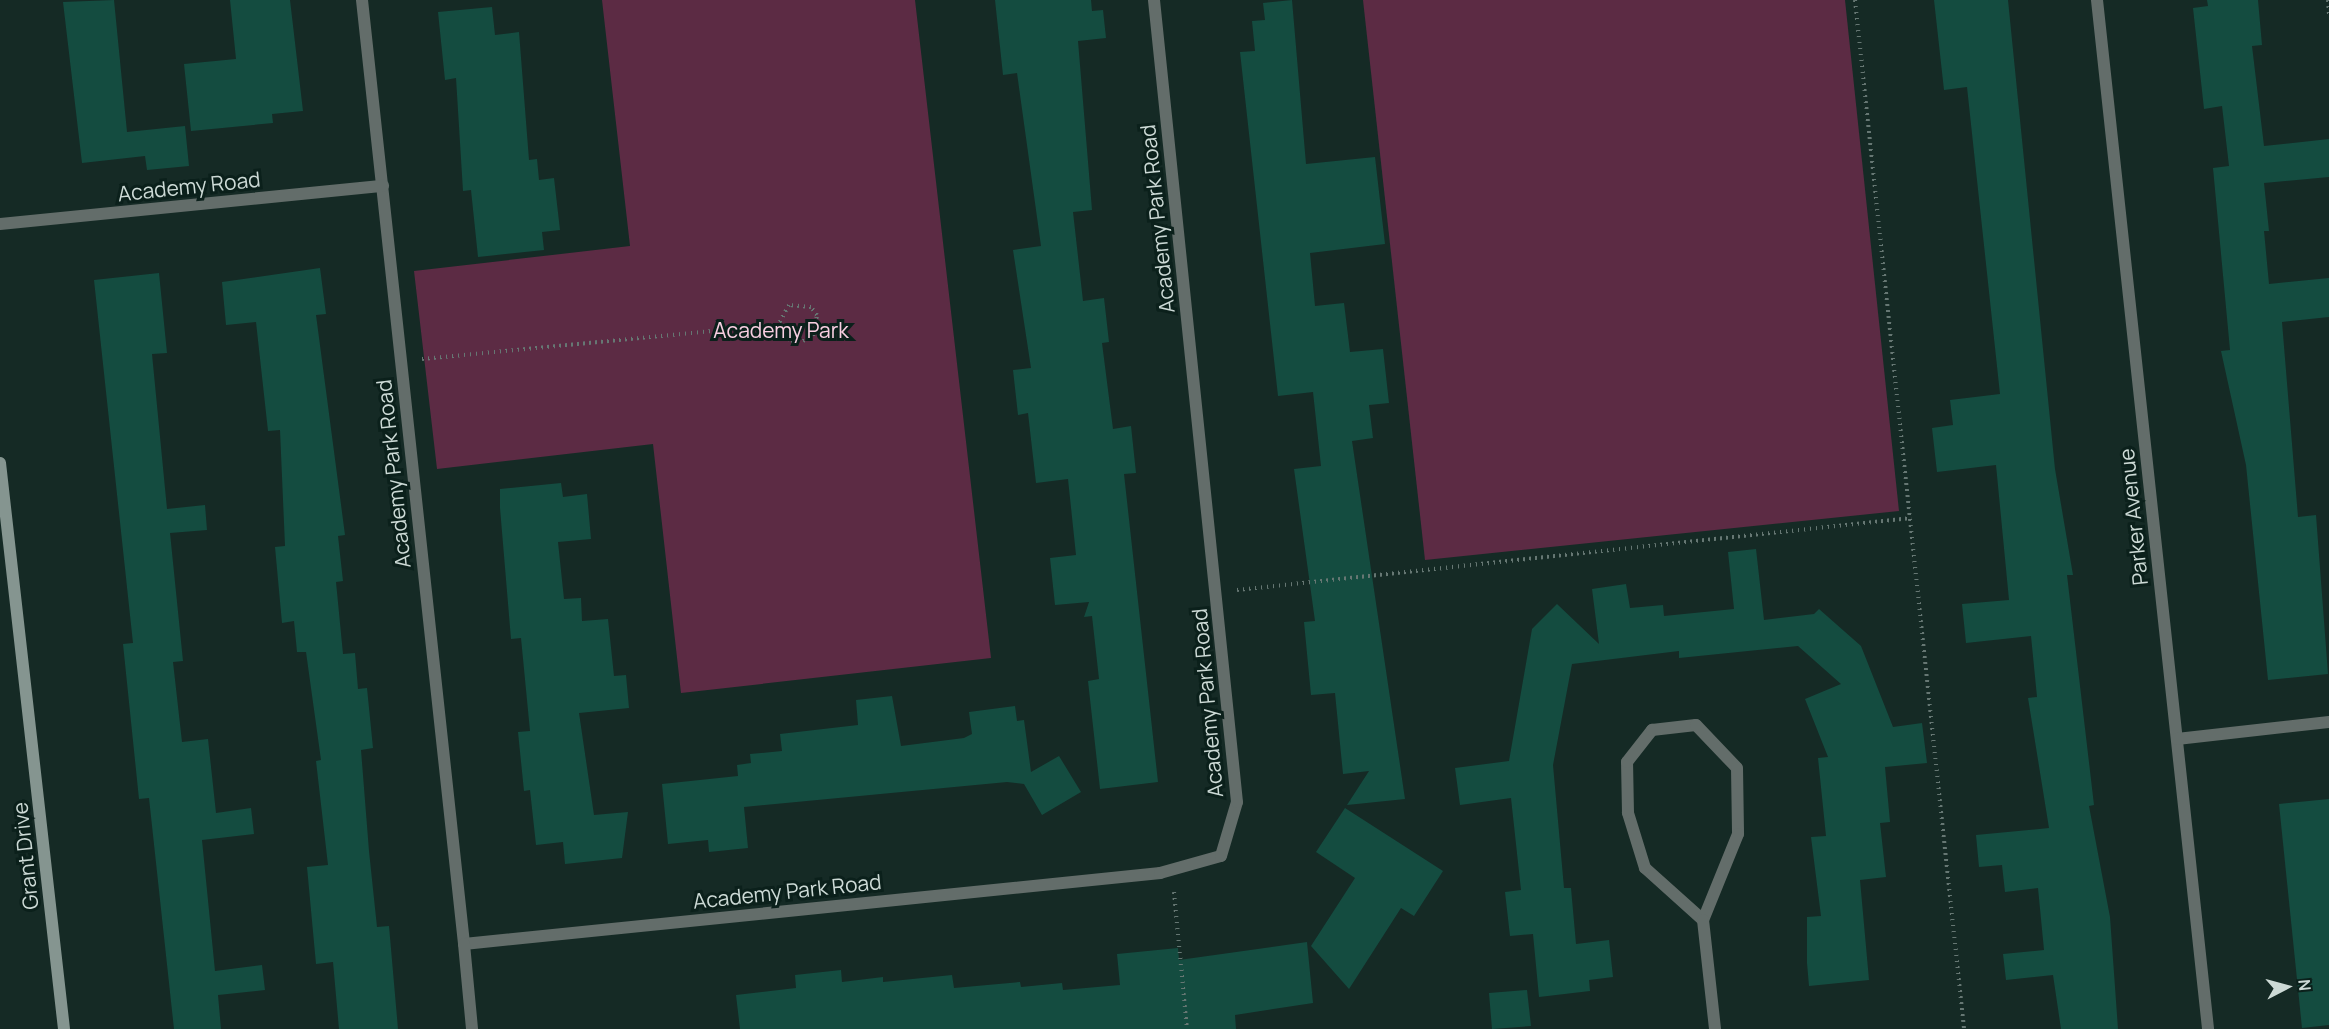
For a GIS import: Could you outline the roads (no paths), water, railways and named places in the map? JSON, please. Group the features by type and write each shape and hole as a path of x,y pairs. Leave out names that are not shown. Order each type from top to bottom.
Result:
{"street":[{"name":"Academy Park Road","path":"362,0 472,1029"},
{"name":"Academy Park Road","path":"464,944 1172,870 1221,856 1237,802 1154,0"},
{"name":"Parker Avenue","path":"2097,0 2208,1029"},
{"name":"Academy Road","path":"0,224 383,186"},
{"name":"Grant Drive","path":"0,463 64,1029"},
{"path":"2177,739 2329,722"},
{"path":"1702,920 1645,868 1628,813 1627,762 1652,730 1696,725 1737,768 1738,834 1702,920 1715,1029"}],"park label":[{"name":"Academy Park","path":"781,330"}]}
